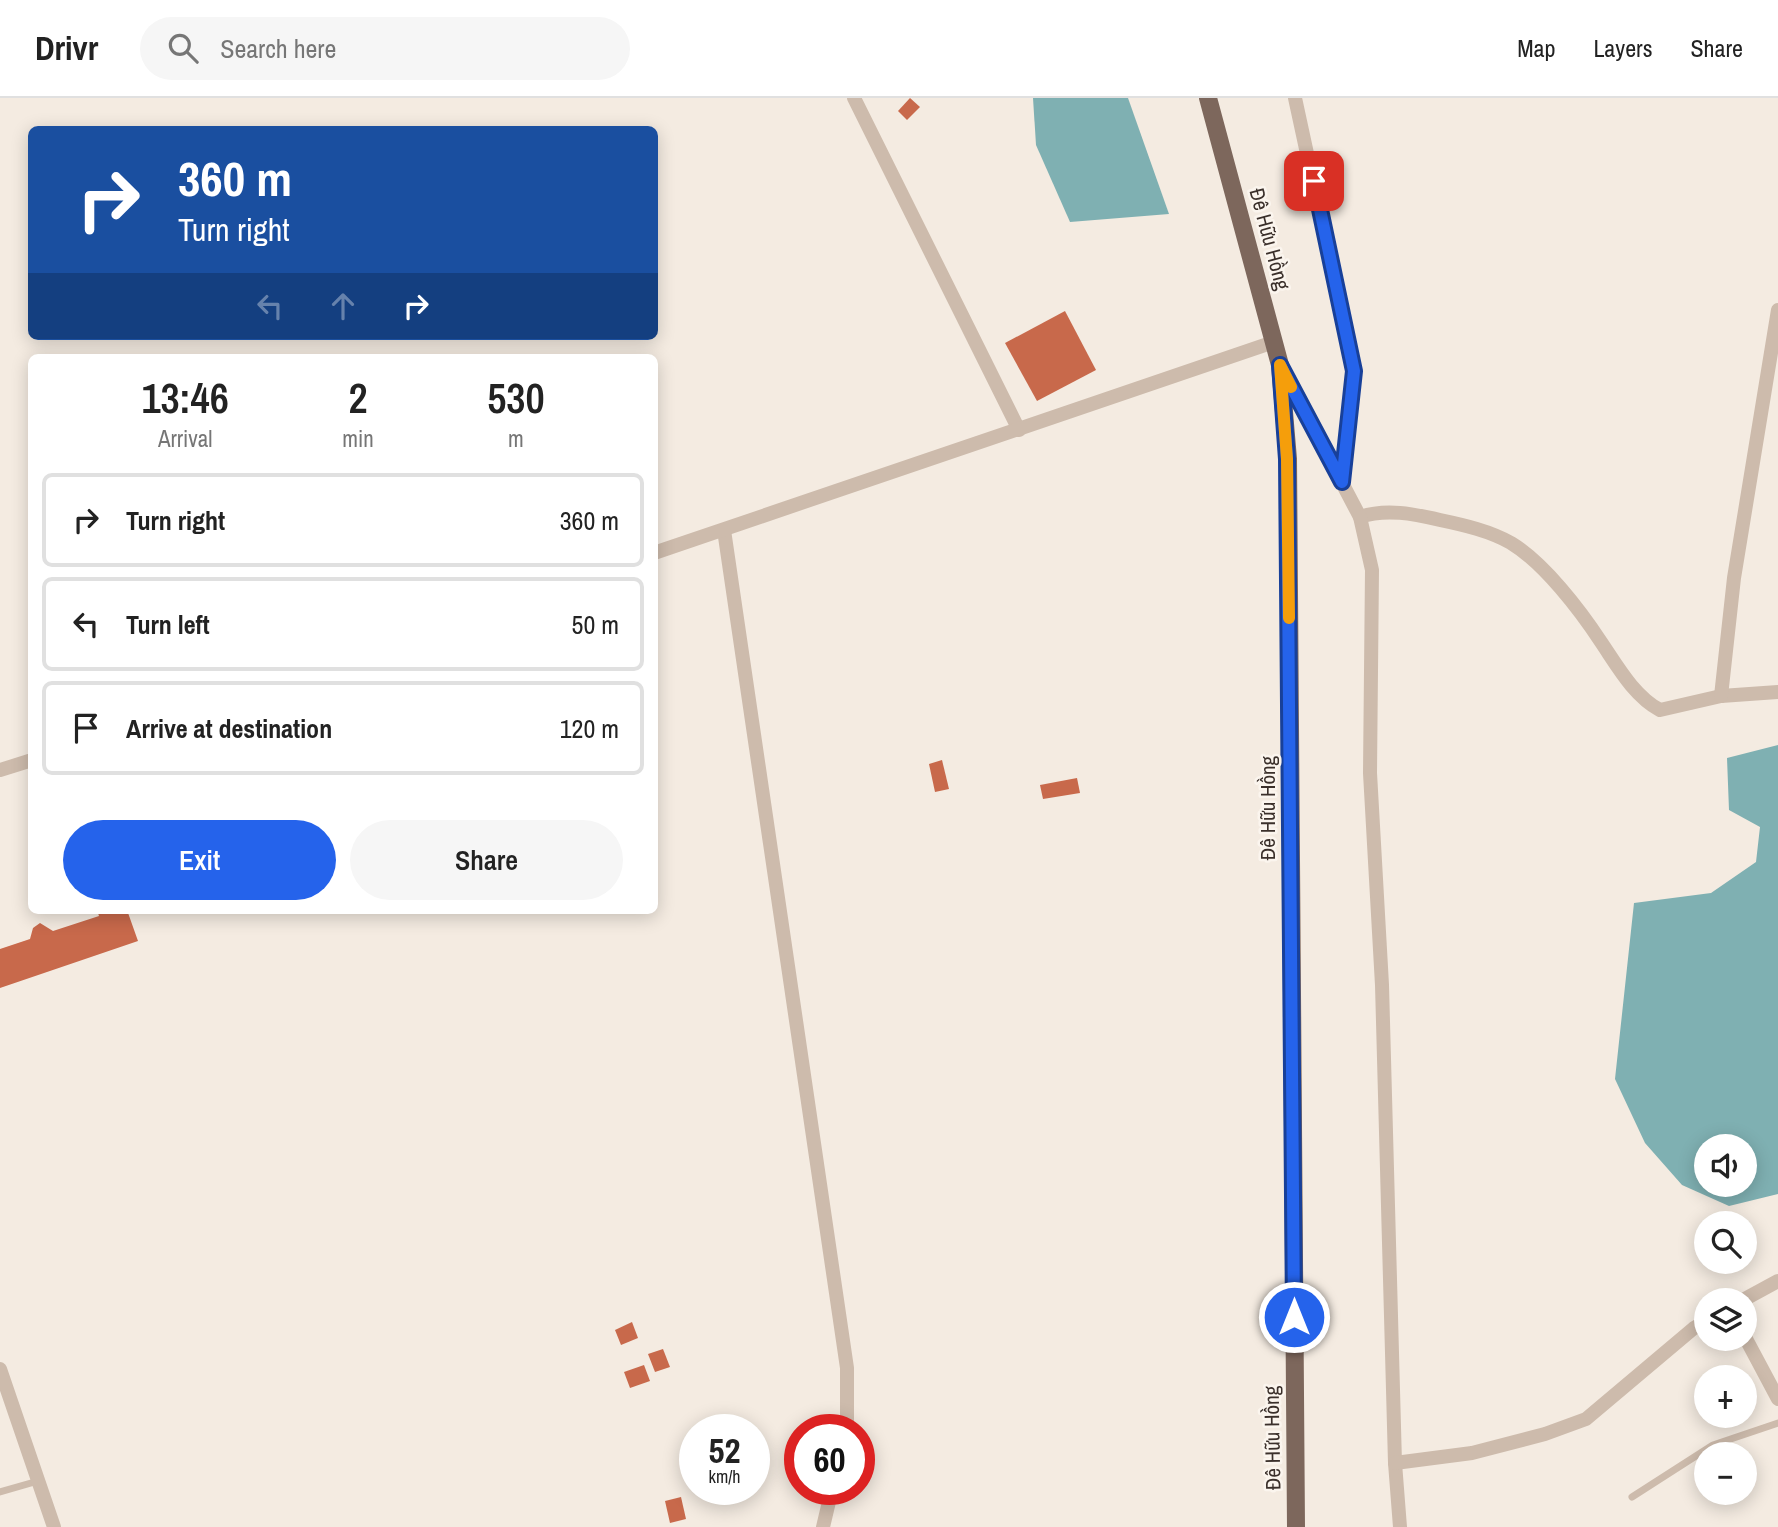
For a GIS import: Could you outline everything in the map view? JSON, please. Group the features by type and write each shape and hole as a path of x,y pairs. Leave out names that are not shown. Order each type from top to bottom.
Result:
{"main road":[{"name":"Đê Hữu Hồng","path":"1208,98 1280,365 1287,459 1296,1527"}],"street":[{"path":"854,98 1019,430"},
{"path":"1295,98 1354,371 1342,482"},
{"path":"1721,696 1734,578 1778,310"},
{"path":"658,552 1274,342"},
{"path":"1280,365 1360,517 1372,570 1370,773 1382,985 1395,1463 1400,1527"},
{"path":"1360,517 1374,512 1413,514 1473,527 1512,544 1545,572 1587,621 1644,701 1660,710 1721,696 1778,692"},
{"path":"724,530 847,1368 847,1414"},
{"path":"0,770 28,761"},
{"path":"1757,1292 1778,1281"},
{"path":"1395,1463 1472,1453 1545,1434 1586,1419 1694,1327"},
{"path":"1752,1351 1778,1399"},
{"path":"0,1372 54,1527"},
{"path":"823,1527 828,1505"}],"lane":[{"path":"1632,1497 1713,1445 1778,1423"},
{"path":"0,1492 38,1481"}],"water":[{"path":"1033,98 1128,98 1169,214 1070,222 1036,145"},
{"path":"1778,745 1778,1194 1729,1206 1709,1197 1757,1197 1757,1134 1694,1134 1694,1190 1682,1185 1645,1143 1615,1079 1634,903 1711,893 1756,862 1760,827 1729,810 1727,758"}],"building":[{"path":"910,98 920,107 907,120 898,111"},
{"path":"1065,311 1096,370 1037,401 1005,343"},
{"path":"942,760 949,789 935,792 929,764"},
{"path":"1077,778 1080,793 1043,799 1040,785"},
{"path":"98,914 128,914 138,941 0,988 0,949 30,939 33,928 40,923 53,931 99,916"},
{"path":"632,1322 638,1338 621,1345 615,1330"},
{"path":"663,1349 670,1367 655,1372 648,1354"},
{"path":"644,1365 650,1381 630,1388 624,1372"},
{"path":"679,1498 679,1505 683,1505 686,1519 670,1523 665,1501"}],"slow traffic":[{"path":"1289,618 1287,459 1280,365 1291,387"}],"route":[{"path":"1294,1317 1287,459 1280,365 1342,482 1354,371 1314,181"}]}
